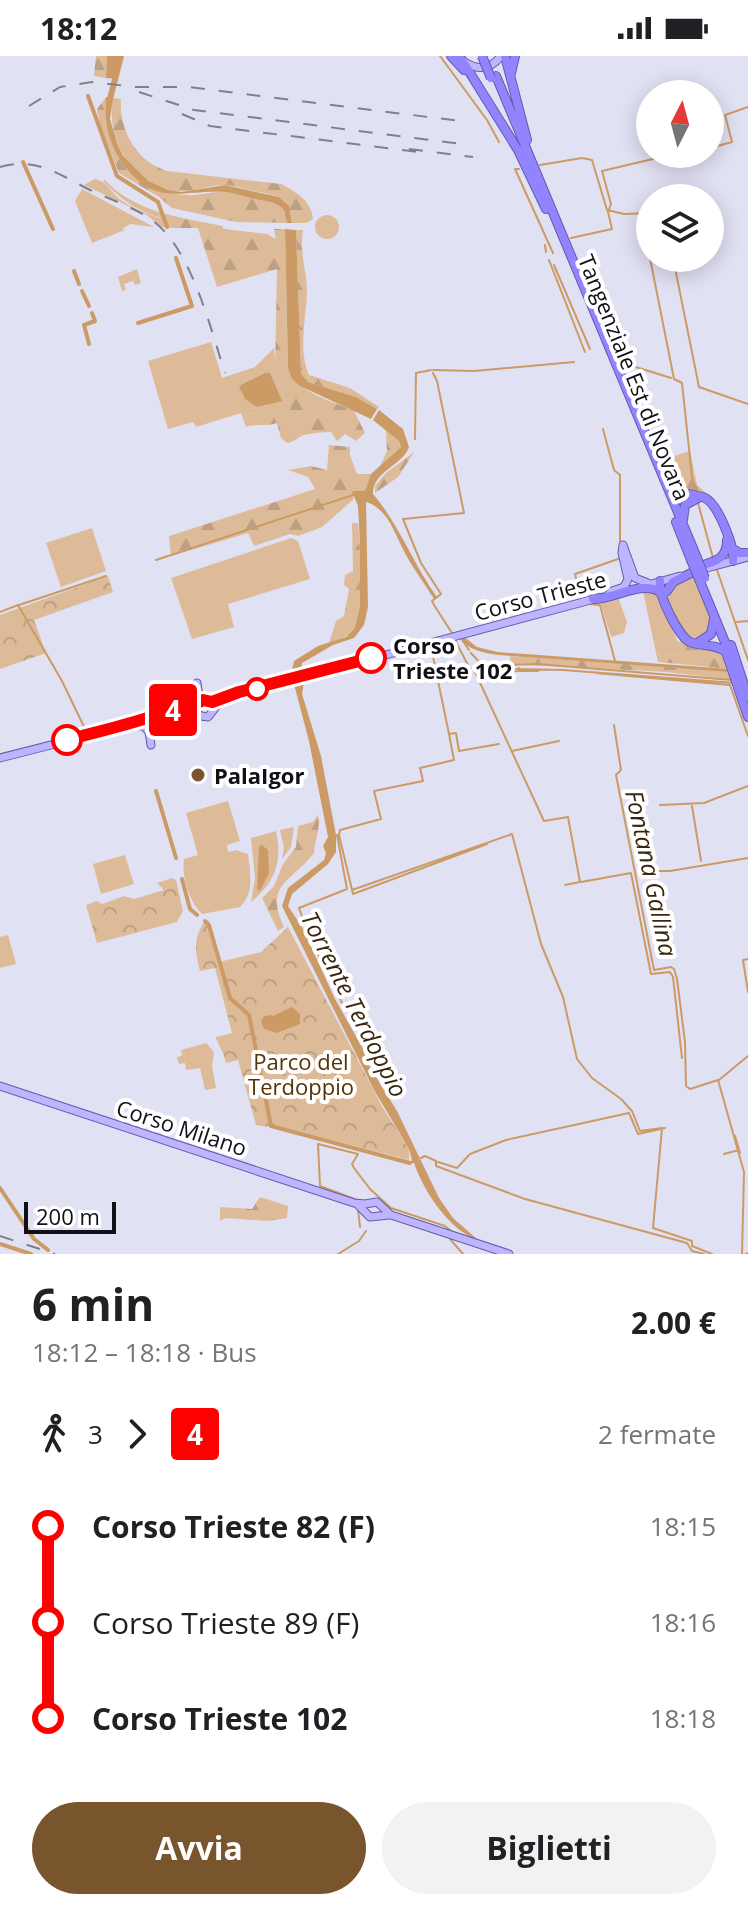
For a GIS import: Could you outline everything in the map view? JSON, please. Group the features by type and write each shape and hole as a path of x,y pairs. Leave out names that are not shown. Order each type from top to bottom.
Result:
{"highway":[{"path":"451,56 478,86"},
{"path":"459,56 518,150 549,209"},
{"name":"Tangenziale Est di Novara","path":"485,56 702,578 735,666 748,716"},
{"path":"503,56 549,209"},
{"path":"511,78 515,56"},
{"name":"Tangenziale Est di Novara","path":"549,209 692,546 695,565"},
{"path":"658,465 674,491 706,498 714,506 727,535 733,561"},
{"path":"692,546 683,520 683,510 691,500 706,498"},
{"path":"677,577 695,565 718,561 730,550"},
{"path":"730,550 748,555"},
{"path":"664,592 695,565"},
{"name":"Tangenziale Est di Novara","path":"702,578 735,666"},
{"path":"656,582 664,592 681,635 689,642 719,647 735,666"},
{"path":"593,599 644,588 664,592"},
{"path":"689,642 704,640 713,631 714,619 709,603"},
{"name":"Tangenziale Est di Novara","path":"741,687 748,697"}],"main road":[{"path":"459,56 469,65 479,68 492,65 503,56"},
{"path":"623,545 635,578 656,582"},
{"path":"623,545 634,588"},
{"path":"607,596 627,582 623,545"},
{"path":"695,565 733,561 748,555"},
{"name":"Corso Trieste","path":"150,728 178,708 219,703 248,692 677,577"},
{"path":"0,758 125,725 150,728 160,720"},
{"name":"Corso Milano","path":"0,1086 367,1208"},
{"name":"Corso Milano","path":"367,1208 374,1201 380,1212"},
{"name":"Corso Milano","path":"367,1208 370,1217 380,1212 509,1254"}],"green space":[{"path":"96,56 107,56 106,78 94,76"},
{"path":"106,97 109,134 115,151 136,177 167,192 192,195 225,192 264,199 284,210 287,223 236,222 172,208 119,173 97,109"},
{"path":"113,98 121,99 123,122 132,144 156,167 167,171 281,184 306,202 313,219 306,223 292,223 291,213 284,201 233,186 176,191 155,185 131,167 123,155 113,127"},
{"path":"95,179 136,209 159,218 168,217 172,220 169,223 173,228 162,227 145,214 84,185"},
{"path":"105,180 130,200 160,212 223,226 223,229 267,234 276,239 274,229 285,229 288,368 292,377 307,390 354,411 365,433 356,441 345,434 337,441 328,432 304,435 287,443 281,438 277,423 246,427 241,413 257,414 261,418 291,409 275,370 277,269 217,287 198,228 173,228 169,223 172,220 168,217 165,219 131,205"},
{"path":"82,189 154,227 130,224 122,229 125,230 92,243 75,201"},
{"path":"327,215 338,222 339,227 332,238 327,239 316,232 315,227 322,216"},
{"path":"296,230 303,230 307,293 303,345 309,375 350,388 379,407 377,409 356,397 308,382 301,373"},
{"path":"137,269 141,283 135,285 133,281 124,284 126,290 122,291 118,277"},
{"path":"211,342 222,378 255,367 274,348 277,381 291,409 260,419 257,414 241,413 196,427 193,422 168,429 148,361"},
{"path":"386,430 399,441 401,447 380,466 387,451"},
{"path":"329,445 350,447 357,474 371,474 365,491 353,492 354,499 322,527 254,546 248,533 171,556 169,536 315,489 308,477 288,470 311,466 327,470"},
{"path":"690,451 697,485 710,498 671,487 661,460"},
{"path":"414,452 398,477 375,493 375,486 386,473"},
{"path":"352,523 358,523 360,546 359,617 351,633 329,643 336,621 344,616 349,589 344,585 345,575 353,571"},
{"path":"92,528 106,571 61,587 46,543"},
{"path":"291,538 298,541 310,579 228,604 234,627 192,639 171,578"},
{"path":"693,575 711,618 711,628 695,638 683,634 668,599 670,588"},
{"path":"108,576 113,592 34,620 46,653 0,669 0,615"},
{"path":"643,591 653,592 658,597 681,649 678,656 656,653"},
{"path":"618,597 627,622 624,633 611,637 600,601"},
{"path":"681,640 722,651 730,669 658,662 656,653 678,656 681,649 678,642"},
{"path":"510,656 726,671 731,672 734,680 666,672 511,664"},
{"path":"228,801 240,841 227,845 228,852 236,850 248,854 250,889 240,907 202,914 190,896 185,881 184,859 198,855 186,813"},
{"path":"318,815 314,853 279,892 278,913 284,927 278,931 262,898 274,886 283,864 296,847 298,826 313,822"},
{"path":"294,827 291,847 282,859 284,848 280,830"},
{"path":"276,831 278,852 275,871 266,887 251,902 255,878 251,838"},
{"path":"125,855 134,884 101,894 93,864"},
{"path":"172,878 176,880 183,911 177,922 97,943 86,905 97,901 102,904 124,896 134,899 164,890 157,883"},
{"name":"Parco del Terdoppio","path":"204,922 210,927 219,962 261,952 288,927 383,1108 409,1149 409,1160 274,1125 256,1125 238,1060 226,1063 216,1037 232,1033 215,968 200,971 196,945"},
{"path":"8,935 16,964 0,968 0,937"},
{"path":"206,1043 214,1052 212,1066 216,1088 205,1090 200,1068 186,1070 185,1063 179,1064 177,1057 182,1056 181,1050"},
{"path":"260,1197 288,1206 287,1218 268,1221 225,1218 220,1221 220,1207 252,1209"}],"shaded area":[{"path":"107,56 122,56 118,79 106,78"},
{"path":"106,97 113,98 110,119 123,156 148,181 181,192 225,185 279,197 289,206 292,223 287,223 284,210 268,201 226,192 169,193 145,186 121,161 113,146 106,122"},
{"path":"285,229 296,230 301,373 308,382 356,397 377,409 371,419 300,386 292,379 288,368"},
{"path":"270,373 282,401 257,407 245,399 239,386"},
{"path":"379,410 403,429 409,447 401,459 377,480 373,494 391,518 437,597 434,599 412,566 385,516 366,502 368,607 364,625 354,638 333,645 302,663 301,670 291,673 294,661 318,646 346,637 355,628 360,607 360,545 358,506 352,491 365,491 371,474 401,447 399,441 373,420"},
{"path":"463,636 477,647 497,652 730,669 731,672 499,655 471,648 459,637"},
{"path":"304,682 302,694 321,756 336,835 336,852 328,864 292,894 288,906 302,927 335,999 368,1064 397,1111 439,1198 453,1218 478,1240 458,1228 439,1209 414,1163 410,1163 409,1149 374,1090 282,906 288,888 324,860 326,853 323,846 328,837 295,688 295,685"},
{"path":"259,846 268,850 269,873 260,891 257,890"},
{"path":"292,1007 300,1014 300,1024 277,1033 264,1029 261,1022 264,1016 273,1016"}],"waterway":[{"name":"Torrente Terdoppio","path":"109,103 121,56"},
{"path":"440,56 487,120 499,142"},
{"path":"88,96 117,176 158,202 167,227"},
{"path":"724,144 732,142 725,115 748,107"},
{"path":"540,165 582,158 592,160 607,210 636,214"},
{"path":"23,162 53,229"},
{"path":"571,238 612,229 608,212 611,204 602,171 636,163"},
{"path":"519,169 515,169 553,253"},
{"path":"545,245 546,252"},
{"path":"138,323 192,306 176,258"},
{"path":"549,260 585,352"},
{"path":"554,265 590,349"},
{"path":"74,271 79,284"},
{"path":"653,272 674,379 682,383 696,491"},
{"path":"676,272 699,387 748,404"},
{"path":"82,291 89,306"},
{"path":"89,344 84,325 95,321 92,313"},
{"path":"433,370 474,371 574,362"},
{"path":"623,363 671,378"},
{"path":"415,439 416,373 431,370"},
{"path":"433,373 464,513 403,519 421,563 441,594 432,601 452,633"},
{"path":"603,429 614,470 620,475 620,544"},
{"path":"156,560 356,494"},
{"path":"698,503 713,558"},
{"path":"580,593 575,574 621,558"},
{"path":"717,570 748,660"},
{"path":"19,605 106,576"},
{"path":"589,604 600,605 615,661"},
{"path":"0,612 18,605 62,681 86,731"},
{"path":"736,622 748,621"},
{"path":"455,640 431,647 449,734 456,733 459,751 499,744"},
{"path":"455,640 470,669"},
{"path":"463,641 469,650"},
{"path":"471,653 483,666 537,664 732,680"},
{"path":"472,668 563,670 735,683"},
{"path":"519,668 520,671 475,672 544,821 568,817 580,882 565,885"},
{"path":"521,671 538,671"},
{"path":"595,673 730,685 748,736"},
{"name":"Fontana Gallina","path":"614,725 621,770 616,775 654,970 671,967 677,979 685,1042 686,1086 690,1089 718,1080 744,1172 742,1254"},
{"name":"Fontana Gallina","path":"449,734 454,760 420,768 423,781 374,791 381,819 340,830 353,894 487,844"},
{"path":"512,751 559,741"},
{"path":"660,805 704,803 748,786"},
{"path":"156,791 176,858"},
{"path":"692,806 701,861"},
{"path":"352,890 512,834 541,944 563,997 577,1059 592,1078 632,1111 640,1131 662,1128 653,1228 692,1241 692,1246 712,1254"},
{"path":"337,835 347,889 299,908 342,1003"},
{"path":"642,871 670,871 748,858"},
{"name":"Fontana Gallina","path":"581,882 631,873 651,974 670,972 673,977 682,1058"},
{"path":"182,879 190,909 197,915"},
{"path":"205,921 209,925 230,998 249,1015 271,1126 410,1163"},
{"path":"748,959 743,960 748,992"},
{"path":"719,1080 748,1056"},
{"path":"438,1162 457,1168 470,1154 506,1140 629,1113 638,1134 665,1128"},
{"name":"Fontana Gallina","path":"735,1136 740,1153"},
{"path":"360,1201 320,1186 318,1144 358,1154 352,1164 354,1168 370,1189 391,1208 445,1226 451,1231"},
{"path":"724,1154 739,1150"},
{"path":"421,1158 425,1156 436,1161 436,1166 525,1199 687,1243 692,1251 704,1254"},
{"path":"0,1188 34,1239 48,1250"},
{"path":"358,1209 360,1227"},
{"path":"338,1254 359,1241 366,1231"},
{"path":"450,1239 463,1254"},
{"path":"0,1244 31,1254"}],"railway":[{"path":"29,106 60,87 92,82 135,87 189,87 468,122"},
{"path":"139,92 194,110 470,145"},
{"path":"182,114 210,126 418,152"},
{"path":"409,149 473,157"},
{"path":"0,167 24,164 45,168 152,220 178,249 188,269 206,312 225,373"},
{"path":"0,1236 55,1254"}],"bus line":[{"name":"4","path":"67,740 141,722 178,708 197,705 203,700 212,702 239,692 371,658"}],"place":[{"name":"Corso Trieste 102","path":"371,658"},
{"name":"PalaIgor","path":"198,775"}]}
